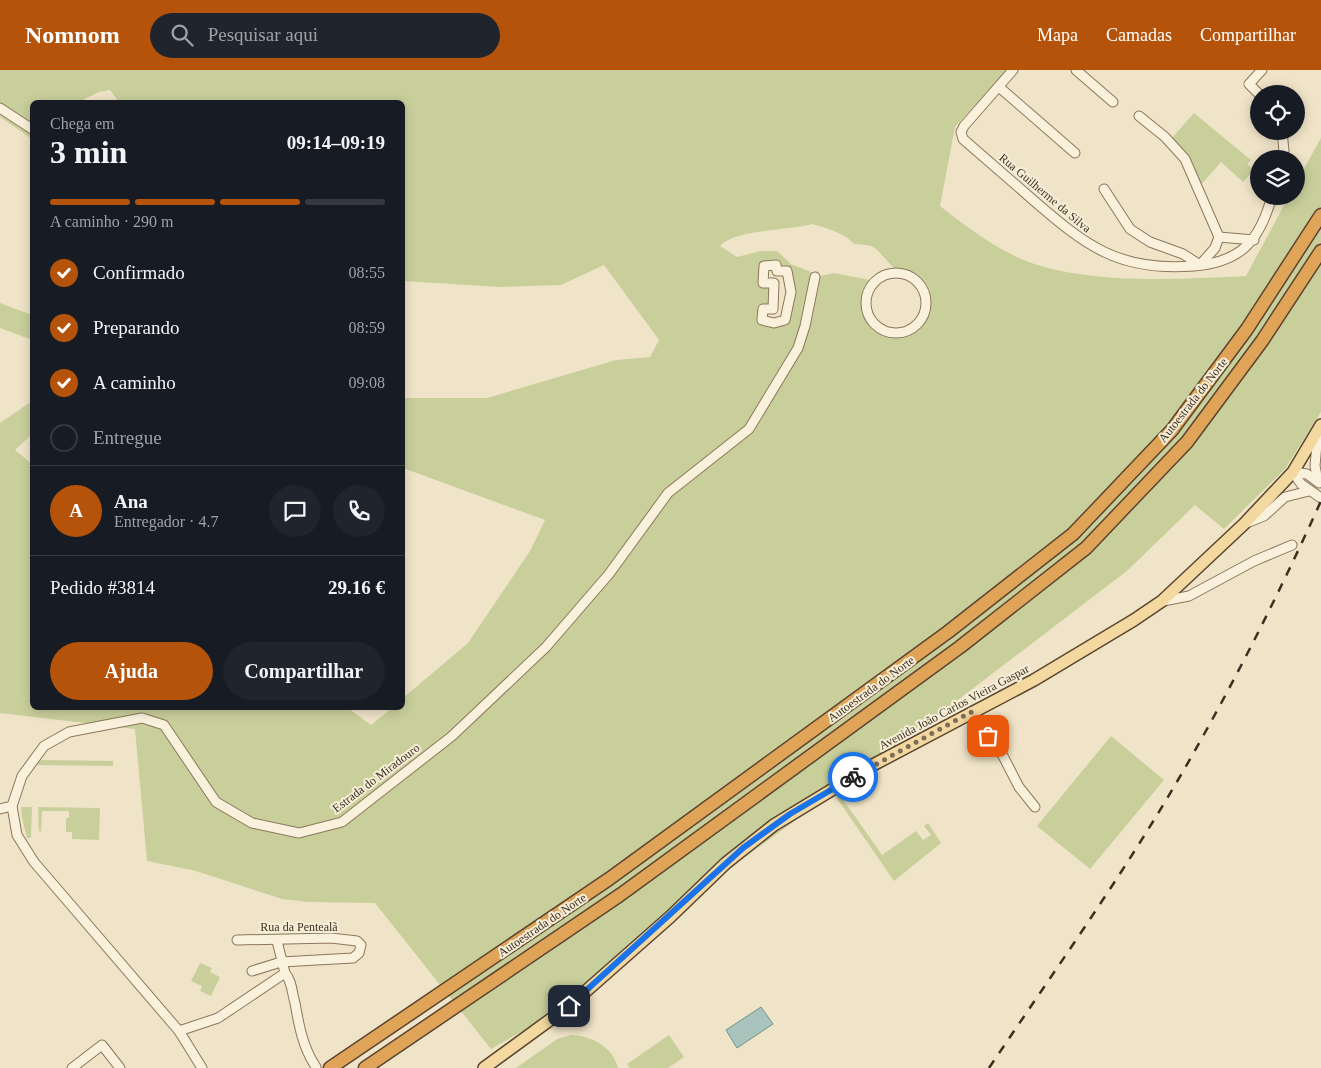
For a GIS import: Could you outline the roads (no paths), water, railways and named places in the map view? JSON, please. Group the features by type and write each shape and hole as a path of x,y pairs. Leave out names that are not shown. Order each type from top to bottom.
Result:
{"highway":[{"name":"Autoestrada do Norte","path":"330,1068 609,879 948,632 1073,534 1172,430 1247,329 1321,215"},
{"name":"Autoestrada do Norte","path":"364,1068 620,895 960,647 1086,548 1187,442 1262,341 1321,251"}],"main road":[{"name":"Avenida João Carlos Vieira Gaspar","path":"484,1068 562,1012 657,928 726,863 766,830 871,766 1034,680 1162,601 1244,524 1293,472 1320,428"}],"street":[{"path":"1013,70 999,87 1075,153"},
{"path":"1076,70 1113,102"},
{"path":"1250,85 1262,70"},
{"name":"Rua Guilherme da Silva","path":"999,87 964,126 962,132 963,139 1069,231 1088,245 1137,264 1173,267 1200,265 1232,257 1254,240 1261,229 1269,205"},
{"path":"0,108 30,128"},
{"path":"1104,189 1130,230 1150,242 1183,254 1200,265 1215,248 1218,237 1185,159 1165,137 1139,116"},
{"path":"1218,237 1254,240"},
{"path":"776,265 777,271 787,271 791,292 785,320 774,323 762,320 762,309 773,309 774,283 763,282 764,266 776,265"},
{"path":"894,273 905,274 914,280 923,291 926,303 924,314 911,329 897,333 883,330 868,315 866,308 867,294 881,277 894,273"},
{"name":"Estrada do Miradouro","path":"202,1068 179,1031 34,862 17,835 12,806 22,776 44,746 69,732 142,718 164,725 216,802 252,822 299,833 342,822 452,736 546,647 609,574 668,493 749,430 798,348 805,326 815,277"},
{"path":"1320,428 1315,466 1320,483"},
{"path":"1293,472 1307,474 1320,483"},
{"path":"1293,472 1301,484 1321,498"},
{"path":"1244,524 1260,518 1292,495 1309,491"},
{"path":"1162,601 1189,596 1254,561 1292,545"},
{"path":"971,712 1003,756 1020,787 1035,807"},
{"path":"0,808 12,806"},
{"name":"Rua da Pentealã","path":"237,940 277,941 331,938 360,943 360,951 353,958 281,962"},
{"path":"277,941 281,962 293,990 305,1047 316,1067"},
{"path":"252,971 281,962"},
{"path":"179,1031 218,1018 285,973"},
{"path":"72,1068 102,1045 120,1068"}],"water":[{"path":"761,1007 773,1024 737,1048 726,1030"}],"railway":[{"path":"989,1068 1110,890 1178,780 1253,642 1321,501"}]}
